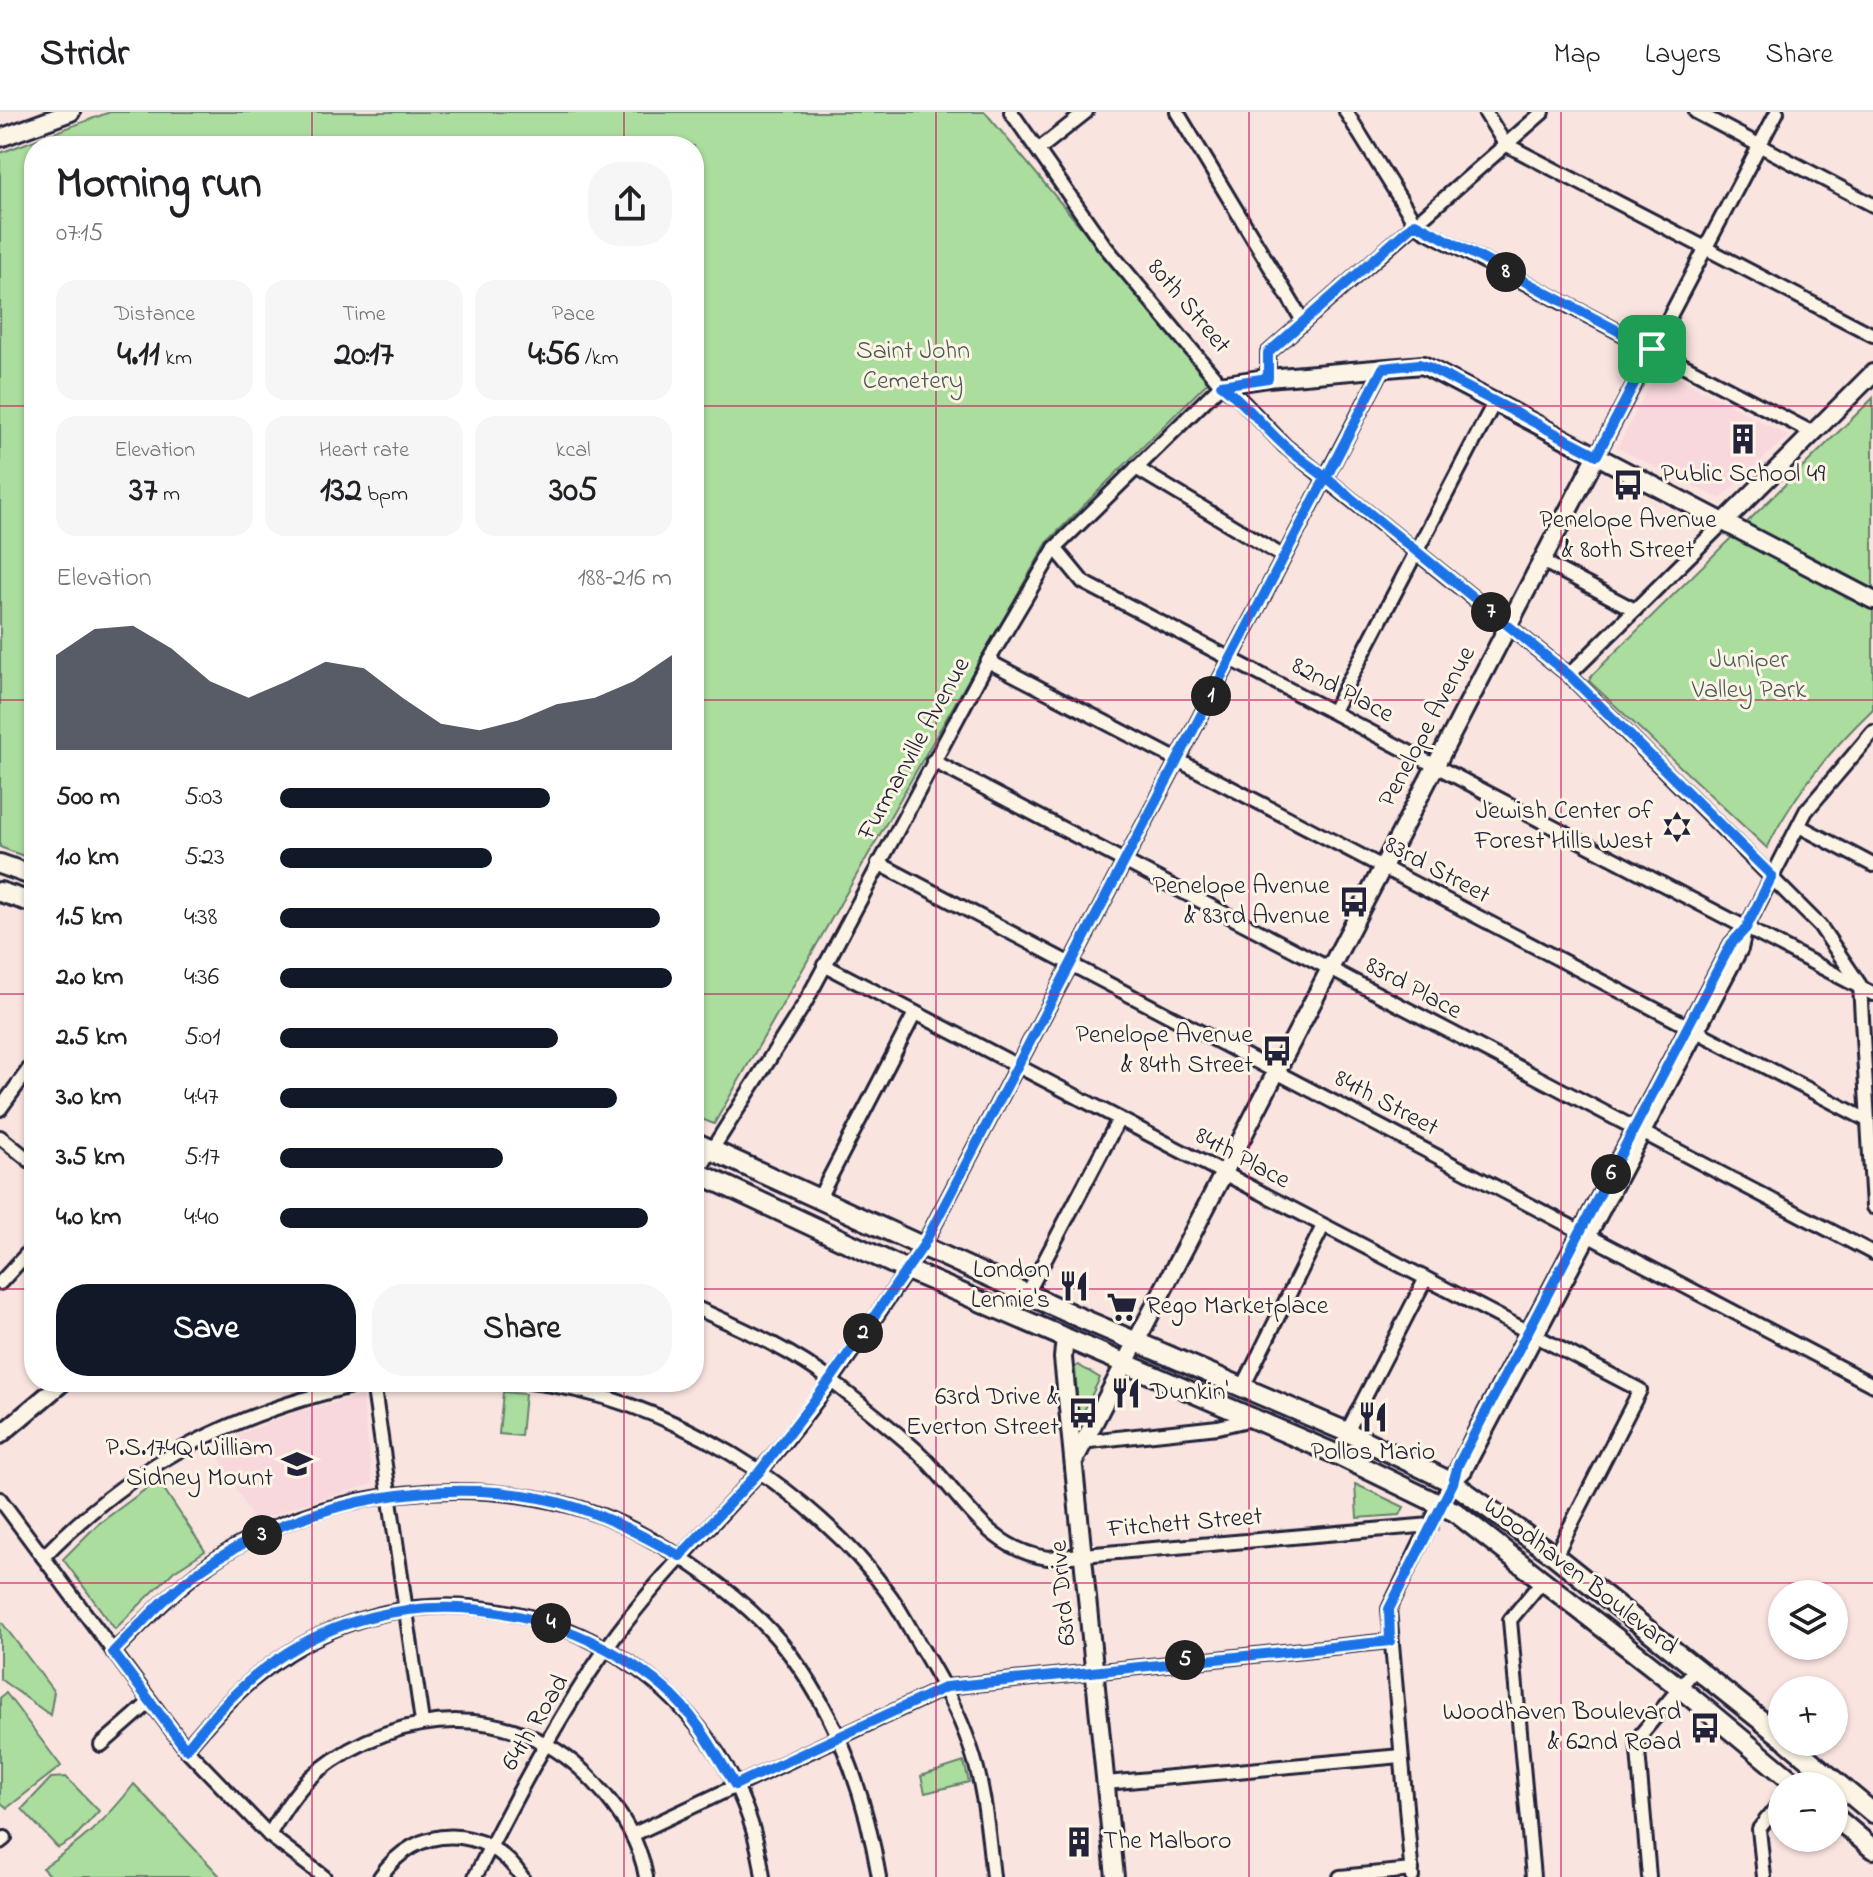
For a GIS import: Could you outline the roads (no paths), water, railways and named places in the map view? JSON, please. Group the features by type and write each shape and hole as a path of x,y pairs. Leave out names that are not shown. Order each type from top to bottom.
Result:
{"main road":[{"path":"1,894 24,900"},
{"name":"Woodhaven Boulevard","path":"704,1146 1027,1294 1347,1432 1453,1483 1555,1556 1768,1725"},
{"name":"Woodhaven Boulevard","path":"704,1176 907,1270 1254,1418 1441,1505 1544,1579 1780,1772"},
{"path":"1805,1756 1873,1813"},
{"path":"1848,1828 1873,1849"}],"street":[{"path":"0,138 71,112"},
{"name":"80th Street","path":"1011,112 1104,245 1221,385 1423,365 1873,600"},
{"path":"1038,150 1086,112"},
{"path":"1177,112 1303,321"},
{"path":"1346,112 1415,223 1813,433"},
{"path":"1485,112 1505,144 1873,335"},
{"path":"1268,378 1268,353 1543,112"},
{"path":"1696,112 1873,205"},
{"name":"Penelope Avenue","path":"1122,1364 1777,112"},
{"name":"64th Road","path":"475,1877 547,1744 608,1646 680,1556 760,1471 830,1380 923,1246 1383,368"},
{"path":"1569,675 1873,373"},
{"path":"1221,385 1239,398 1285,446 1569,675 1820,926 1860,985 1873,1207"},
{"name":"Furmanville Avenue","path":"704,1142 805,1003 933,761 1055,548 1221,385"},
{"path":"1333,711 1495,401"},
{"path":"1136,468 1284,557"},
{"name":"82nd Place","path":"1055,548 1083,582 1873,994"},
{"path":"1542,561 1635,610"},
{"name":"83rd Street","path":"988,661 1867,1120"},
{"path":"1340,1877 1412,1874 1389,1609 1453,1483 1465,1471 1531,1336 1692,1030 1741,949 1746,928 1806,811 1872,733"},
{"name":"83rd Place","path":"933,761 1873,1253"},
{"path":"1799,826 1873,865"},
{"name":"84th Street","path":"878,863 1873,1385"},
{"path":"1,894 7,866"},
{"name":"84th Place","path":"824,965 1531,1336 1640,1390 1555,1556"},
{"path":"819,1198 915,1013"},
{"path":"0,1109 24,1076"},
{"path":"1027,1294 1119,1119"},
{"path":"0,1137 24,1156"},
{"path":"1243,1387 1323,1226"},
{"path":"0,1283 24,1257"},
{"path":"1347,1432 1425,1280"},
{"name":"Fitchett Street","path":"704,1312 736,1326 830,1380 916,1449 954,1490 978,1523 1005,1543 1029,1555 1048,1558 1431,1525"},
{"path":"1065,1337 1063,1358 1075,1459"},
{"name":"63rd Drive","path":"1115,1877 1075,1459 1122,1364"},
{"path":"0,1435 51,1392"},
{"path":"43,1557 91,1509 149,1467 219,1429 294,1399 326,1392"},
{"path":"373,1392 422,1722"},
{"path":"572,1392 626,1405 701,1436 760,1471 807,1509 890,1595 946,1687 970,1745 984,1801 993,1877"},
{"path":"1081,1442 1218,1427 1254,1418"},
{"path":"113,1652 200,1570 239,1545 304,1517 389,1495 454,1491 514,1496 573,1506 680,1556 740,1602 790,1654 840,1736 871,1825 879,1877"},
{"path":"0,1499 186,1749 269,1835 324,1877"},
{"path":"1533,1877 1510,1620 1544,1579"},
{"path":"186,1749 229,1698 277,1659 331,1630 407,1609 487,1608 557,1625 608,1646 667,1689 704,1733 735,1785 759,1848 763,1877"},
{"path":"632,1835 946,1687 1095,1669 1390,1641"},
{"path":"1649,1877 1637,1739 1697,1667"},
{"path":"101,1745 150,1702"},
{"path":"269,1835 286,1806 315,1773 361,1742 422,1722 460,1720 495,1725 547,1744 578,1765 604,1792 632,1835 646,1877"},
{"path":"1106,1783 1401,1756"},
{"path":"1764,1877 1759,1829 1768,1818"},
{"path":"380,1877 393,1857 421,1841 458,1837 491,1845 505,1855 522,1877"}],"place":[{"name":"Public School 49","path":"1743,439"},
{"name":"Penelope Avenue & 80th Street","path":"1628,485"},
{"name":"Jewish Center of Forest Hills West","path":"1677,827"},
{"name":"Penelope Avenue & 83rd Avenue","path":"1354,902"},
{"name":"Penelope Avenue & 84th Street","path":"1277,1051"},
{"name":"London Lennie's","path":"1074,1286"},
{"name":"Rego Marketplace","path":"1122,1307"},
{"name":"Dunkin'","path":"1126,1393"},
{"name":"63rd Drive & Everton Street","path":"1083,1413"},
{"name":"Pollos Mario","path":"1373,1417"},
{"name":"P.S.174Q William Sidney Mount","path":"297,1464"},
{"name":"Woodhaven Boulevard & 62nd Road","path":"1705,1728"},
{"name":"The Malboro","path":"1079,1842"}],"park label":[{"name":"Saint John Cemetery","path":"913,367"},
{"name":"Juniper Valley Park","path":"1749,676"}]}
